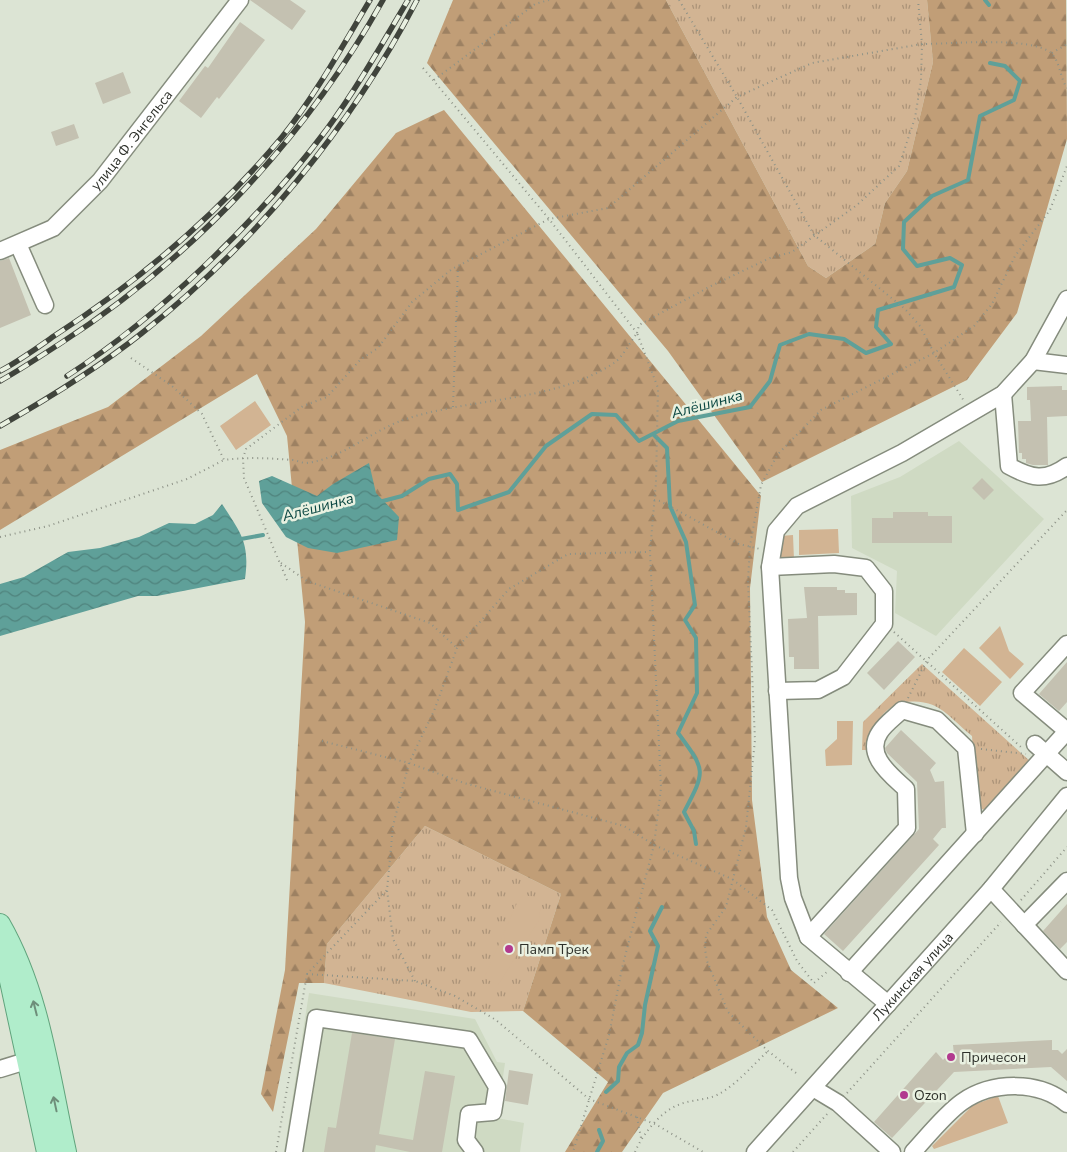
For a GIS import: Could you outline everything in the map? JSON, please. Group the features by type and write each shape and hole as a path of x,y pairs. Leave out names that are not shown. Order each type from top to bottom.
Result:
{"main road":[{"path":"0,924 14,950 28,984 47,1152"},
{"path":"0,932 36,1058 66,1152"}],"street":[{"name":"улица Ф. Энгельса","path":"0,250 53,228 100,181 240,0"},
{"path":"18,244 45,305"},
{"path":"888,1004 808,937 793,898 789,878 777,692 771,559 776,531 797,506 902,453 1004,394 1033,361 1067,299"},
{"path":"1033,361 1067,365"},
{"path":"1004,394 1009,466 1028,476 1055,474 1067,466"},
{"path":"771,559 866,568 884,591 884,624 843,677 818,690 777,692"},
{"path":"850,973 975,834 1041,750 1067,731 1022,693 1067,644"},
{"path":"808,937 907,828 906,789 881,765 875,751 879,732 902,710 937,720 966,748 975,834"},
{"path":"1041,750 1067,772"},
{"name":"Лукинская улица","path":"755,1152 991,889 1067,796"},
{"path":"1024,925 1067,881"},
{"path":"991,889 1067,971"},
{"path":"294,1152 316,1018 469,1040 498,1087 493,1112 469,1114 466,1140 475,1152"},
{"path":"0,1069 36,1058"},
{"path":"913,1152 962,1102 983,1092 1008,1086 1035,1087 1056,1095 1067,1104"},
{"path":"813,1088 838,1103 892,1152"}],"path":[{"path":"434,80 536,4 549,0"},
{"path":"679,0 737,97 814,235 904,309 920,326 934,353 972,412"},
{"path":"0,537 48,526 187,479 224,460 243,458 294,460 304,463 327,458 406,419 453,406 548,390 578,381 615,362 637,334 639,325 709,287 770,258 792,252 857,205 899,166 915,118 921,80 922,44 918,0"},
{"path":"287,580 244,478 243,458 246,449 303,406 327,397 361,359 378,348 412,302 458,267 549,219 608,208 737,97 812,63 922,44 1017,42 1052,54 1067,88"},
{"path":"1052,54 1067,44"},
{"path":"423,68 549,219 637,334 658,388 658,422 650,552 662,788 654,845 622,968 609,1035 573,1152"},
{"path":"796,1073 768,1051 728,1012 707,961 706,935 726,908 746,827 755,740 748,581 750,546 761,485 770,465 813,417 830,404 934,353 974,326 992,304 1015,256 1050,210 1067,166"},
{"path":"453,406 458,267"},
{"path":"131,358 172,386 202,414 224,460"},
{"path":"654,500 660,501 739,544 750,546 771,559"},
{"path":"902,710 927,660 1067,510"},
{"path":"415,980 393,939 387,890 393,826 409,762 434,712 458,648 509,589 568,554 650,552"},
{"path":"281,563 307,581 430,623 458,648"},
{"path":"902,638 1028,754 966,748"},
{"path":"322,741 409,762 464,783 624,826 654,845 732,879 772,910 797,961 814,983 837,962"},
{"path":"793,1152 1067,847"},
{"path":"307,974 415,980 455,996 496,1020 589,1099 655,1124 703,1152"},
{"path":"635,1152 641,1138 664,1113 679,1104 699,1102 720,1094 768,1051"},
{"path":"637,1117 641,1138"}],"shaded area":[{"path":"959,441 1044,519 936,636 895,613 897,571 852,548 851,496 900,477"},
{"path":"309,993 475,1019 497,1062 505,1063 497,1118 524,1123 520,1152 284,1152"}],"green space":[{"path":"453,0 666,0 808,266 826,278 875,244 885,203 907,171 933,62 927,0 1066,0 1067,139 1017,313 967,380 762,482 668,351 427,63"},
{"path":"666,0 927,0 933,62 907,171 885,203 875,244 826,278 808,266"},
{"path":"444,110 761,496 750,588 752,800 767,917 791,970 838,1008 663,1093 622,1152 565,1152 608,1082 523,1011 561,894 425,826 327,944 324,983 299,983 273,1112 261,1094 285,970 305,622 287,436 257,374 0,530 0,450 108,407 201,336 316,229 396,133"},
{"path":"255,401 271,425 236,450 220,426"},
{"path":"838,529 839,553 799,555 799,530"},
{"path":"793,535 794,560 780,561 780,536"},
{"path":"1000,626 1009,651 1024,664 1010,679 979,648"},
{"path":"964,648 1002,682 980,706 942,672"},
{"path":"922,664 1031,762 987,811 977,807 972,736 948,715 933,705 917,701 893,706 881,717 877,724 869,750 862,750 863,722"},
{"path":"837,721 853,721 852,765 826,766 825,750 837,739"},
{"path":"425,826 561,894 523,1011 471,1012 324,983 327,944"},
{"name":"Памп Трек","path":"523,895 535,897 541,903 539,920 498,985 484,978 517,903"},
{"path":"998,1096 1008,1123 934,1149 932,1146 973,1105"}],"water":[{"path":"369,463 376,493 399,517 397,540 337,553 308,548 286,537 262,503 259,481 272,476 317,496 333,484"},
{"path":"222,504 239,531 245,547 245,579 157,596 138,596 0,636 0,584 24,577 68,552 100,548 139,537 169,523 195,524 213,515"}],"building":[{"path":"250,0 290,0 306,11 292,30"},
{"path":"240,22 265,40 219,99 217,97 201,118 179,101 205,66 208,68"},
{"path":"123,72 131,93 103,104 95,83"},
{"path":"74,124 79,138 56,146 51,132"},
{"path":"9,258 31,315 0,328 0,261"},
{"path":"1062,386 1062,390 1067,390 1067,416 1047,417 1048,465 1026,463 1026,459 1022,459 1022,453 1019,453 1018,421 1031,421 1030,400 1027,400 1027,387"},
{"path":"982,478 994,490 984,500 972,488"},
{"path":"893,512 928,512 928,516 952,516 952,543 872,543 872,518 893,518"},
{"path":"804,587 837,587 837,590 845,590 845,593 857,593 857,615 818,616 819,669 794,669 794,657 789,657 788,619 807,618"},
{"path":"898,641 915,657 884,690 867,673"},
{"path":"1067,662 1067,702 1059,711 1039,694"},
{"path":"901,730 936,763 930,770 935,782 944,781 946,828 942,828 933,839 939,845 843,951 824,934 919,829 917,782 887,753 885,748"},
{"path":"1067,904 1067,942 1060,949 1043,931"},
{"path":"352,1033 395,1039 379,1134 413,1140 425,1071 455,1076 442,1152 410,1152 376,1145 375,1152 324,1152 328,1127 336,1128"},
{"path":"1052,1040 1052,1050 1058,1050 1062,1054 1067,1049 1067,1081 1051,1067 954,1072 892,1138 874,1122 936,1052 943,1060 948,1055 954,1055 953,1045"},
{"path":"509,1070 533,1074 528,1105 505,1101"}],"waterway":[{"name":"Алёшинка","path":"985,0 989,5"},
{"name":"Алёшинка","path":"379,502 402,496 429,479 450,474 457,484 458,510 509,492 546,446 592,414 616,415 639,441 678,421 750,407 770,381 780,345 809,334 844,339 866,353 891,344 876,327 878,310 954,287 962,265 950,258 917,266 903,249 904,222 932,196 968,180 980,116 1014,100 1020,81 1005,66 990,63"},
{"path":"654,435 667,448 670,506 686,542 695,605 685,620 696,638 697,693 678,733 694,755 700,771 696,787 684,812 694,831 696,844"},
{"name":"Алёшинка","path":"241,539 263,535"},
{"path":"606,1092 618,1081 619,1067 627,1053 638,1045 642,1033 645,1005 658,946 650,931 662,907"},
{"path":"597,1152 603,1141 599,1130"}],"railway":[{"path":"0,371 28,354 116,293 204,220 231,193 282,137 306,105 370,0"},
{"path":"0,381 108,311 155,274 200,234 242,192 318,100 352,51 383,0"},
{"path":"67,376 102,352 173,295 240,231 271,197 327,129 369,66 408,0"},
{"path":"0,426 73,382 125,346 184,298 223,261 261,222 331,138 391,47 417,0"}],"place":[{"name":"Памп Трек","path":"509,949"},
{"name":"Причесон","path":"951,1057"},
{"name":"Ozon","path":"904,1095"}]}
